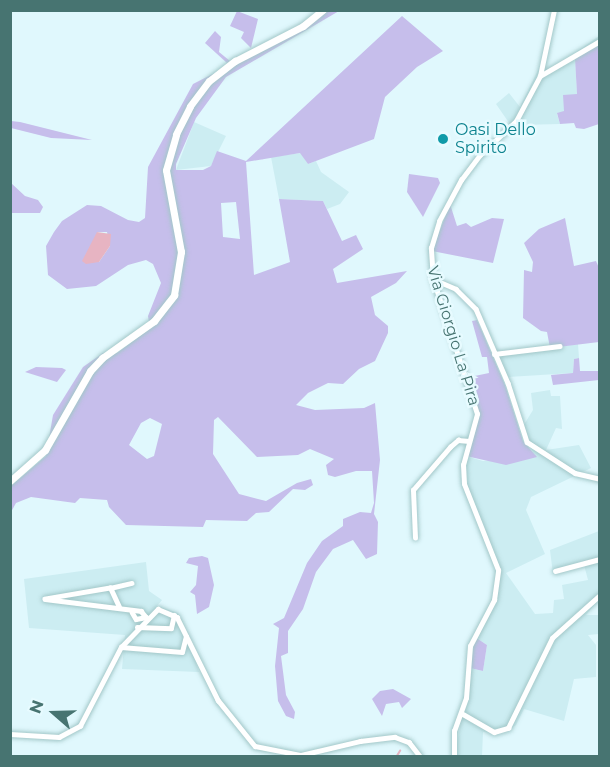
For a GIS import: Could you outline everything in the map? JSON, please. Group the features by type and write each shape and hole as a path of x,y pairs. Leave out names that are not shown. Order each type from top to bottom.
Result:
{"street":[{"path":"10,481 45,450 90,372 102,358 154,321 174,295 181,252 166,170 176,134 190,106 209,81 235,61 303,26 323,10"},
{"name":"Via Giorgio La Pira","path":"454,756 454,731 463,714 470,646 494,600 498,579 496,562 464,484 463,465 477,414 476,404 464,380 433,279 431,248 448,201 480,155 516,121 540,76 554,10"},
{"path":"540,76 600,41"},
{"path":"433,279 456,289 476,309 508,383 527,442 575,473 600,479"},
{"path":"494,354 560,346"},
{"path":"415,538 413,490 458,440 469,441"},
{"path":"555,571 600,559"},
{"path":"131,583 45,602 119,608 132,612 141,611 146,617"},
{"path":"110,588 119,608"},
{"path":"463,714 494,732 508,728 552,638 600,595"},
{"path":"10,734 58,736 80,726 121,647 146,617 158,609 174,615 186,633 218,700 255,746 301,755 360,741 395,737 409,742 420,756"},
{"path":"137,627 171,628 174,615"},
{"path":"121,647 182,651 186,633"}],"shaded area":[{"path":"237,11 258,19 251,48 241,38 244,32 230,26"},
{"path":"327,11 339,11 226,77 196,118 176,164 176,170 203,170 211,166 217,151 246,161 402,16 443,51 417,67 385,97 374,139 308,164 300,153 246,162 254,275 290,262 279,199 323,201 342,241 356,235 363,249 333,269 337,283 407,271 396,283 371,297 375,315 388,326 388,333 375,361 359,369 343,384 328,383 308,393 296,405 315,410 364,408 375,403 380,460 374,514 378,522 377,554 366,559 353,540 333,549 316,572 303,609 288,631 288,653 281,656 286,695 295,712 294,719 286,716 278,701 275,666 279,628 273,624 284,618 307,563 322,541 343,526 343,519 360,512 371,513 374,503 372,471 356,471 335,477 328,475 326,465 334,459 310,449 298,455 257,457 218,417 214,420 213,454 239,494 266,501 297,483 311,479 313,485 305,490 293,489 269,512 256,513 247,521 206,520 203,527 126,525 109,507 107,500 80,498 75,503 31,497 16,503 11,512 11,486 46,456 53,415 83,367 103,353 117,353 150,328 148,316 161,283 153,264 146,260 128,265 96,286 67,289 48,275 46,246 54,232 62,221 87,205 101,206 128,220 139,222 145,218 148,167 193,84 309,25","holes":["236,202 240,239 223,237 221,203","97,232 107,232 110,246 99,262","150,418 162,424 154,456 147,459 129,445 141,423"]},
{"path":"215,31 221,37 219,52 230,61 227,63 205,43"},
{"path":"599,36 599,44 575,59 577,94 564,112 557,114 560,124 520,125 514,130 496,104 509,93 520,107 539,68 551,70"},
{"path":"599,44 599,124 584,129 576,128 574,123 560,124 557,113 564,111 563,95 577,94 575,59"},
{"path":"11,121 92,140 51,138 11,128"},
{"path":"194,122 226,136 211,166 176,170"},
{"path":"301,153 308,164 316,161 321,172 349,192 340,204 327,209 323,201 279,199 271,157"},
{"path":"409,174 438,178 440,183 423,217 407,192"},
{"path":"11,183 25,196 38,200 43,207 40,213 11,213"},
{"path":"450,204 457,226 466,223 471,227 492,218 504,219 493,263 432,251"},
{"path":"565,218 574,266 596,261 599,268 599,342 550,348 547,332 541,331 523,318 524,270 532,272 533,262 524,243 539,229"},
{"path":"97,232 111,234 110,246 99,262 86,264 82,261"},
{"path":"477,320 505,385 523,441 537,457 506,465 466,456 479,414 473,389 465,378 489,373 487,357 482,357 472,321"},
{"path":"578,344 579,358 574,359 573,373 506,377 497,354"},
{"path":"579,358 580,371 599,371 599,380 553,385 551,375 573,373 574,359"},
{"path":"36,367 66,370 57,382 25,372"},
{"path":"550,390 551,396 560,396 562,429 556,428 546,450 579,445 591,468 531,497 526,510 545,554 506,573 535,614 553,613 554,600 564,599 562,585 588,580 584,565 553,574 550,550 599,531 599,599 586,615 599,615 599,634 588,635 596,645 596,677 574,679 564,721 524,709 516,725 504,733 483,732 482,756 455,756 470,668 483,671 487,645 475,637 495,600 500,574 468,488 466,456 483,461 536,457 520,431 533,410 531,393"},
{"path":"202,556 208,558 214,585 209,607 197,614 195,595 190,592 196,585 198,566 186,563 189,558"},
{"path":"146,562 149,591 162,600 157,606 178,613 199,672 122,669 125,635 29,628 24,579"},
{"path":"475,637 487,645 483,671 470,668"},
{"path":"393,689 411,699 402,708 399,702 386,704 382,716 372,699 380,691"}],"waterway":[{"path":"397,756 400,751"}],"place":[{"name":"Oasi Dello Spirito","path":"443,139"}]}
